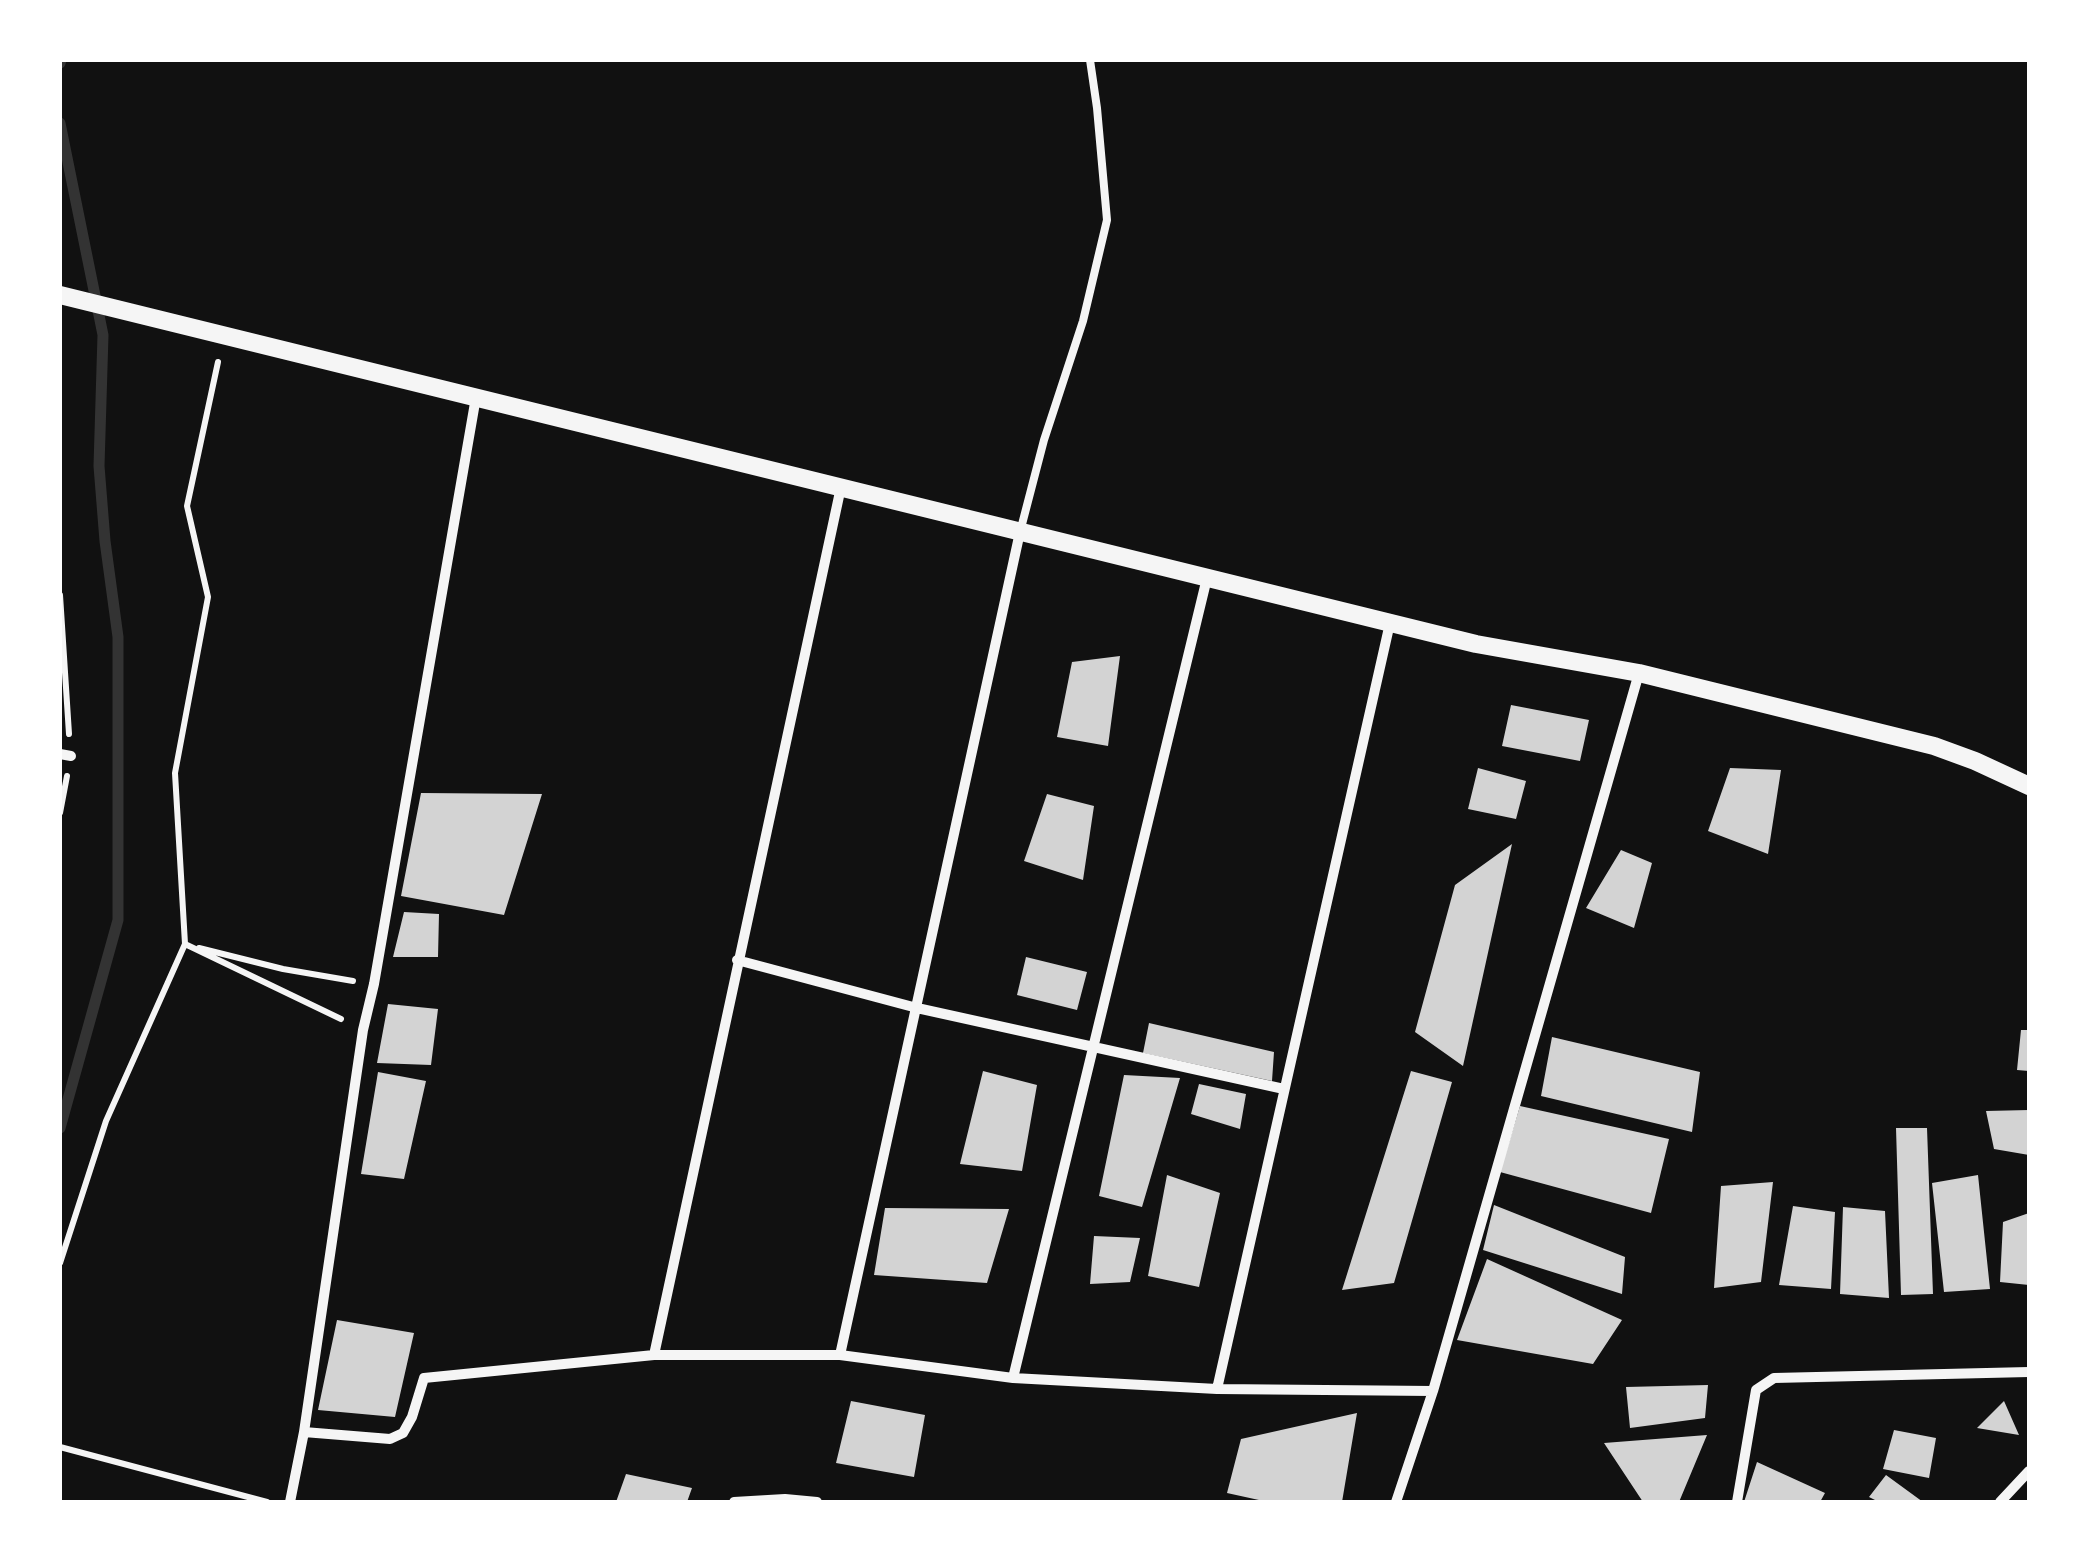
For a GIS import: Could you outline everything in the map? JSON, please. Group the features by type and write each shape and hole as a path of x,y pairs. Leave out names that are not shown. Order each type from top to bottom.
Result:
{"street":[{"path":"62,295 1476,644 1639,673 1934,746 2029,786"},
{"path":"290,1502 304,1432 363,1030 476,397"},
{"path":"654,1355 841,487"},
{"path":"840,1354 1020,532"},
{"path":"1013,1378 1206,578"},
{"path":"1217,1389 1390,623"},
{"path":"1396,1502 1433,1391 1639,673"},
{"path":"737,960 917,1008 1284,1090"},
{"path":"304,1432 390,1439 403,1433 424,1378 654,1355 840,1354 1013,1378 1217,1389 1433,1391"},
{"path":"1736,1502 1756,1390 1774,1378 2029,1372"},
{"path":"2000,1502 2029,1472"},
{"path":"734,1502 785,1498 816,1502"}],"lane":[{"path":"1020,532 1044,440 1083,321 1107,220 1090,60"}],"path":[{"path":"60,1263 106,1121 184,944 175,774 208,596 187,506 223,335"},
{"path":"60,595 65,755 60,813"},
{"path":"184,944 284,969 374,984"},
{"path":"184,944 363,1030"},
{"path":"60,1447 267,1502"}],"building":[{"path":"1120,656 1108,746 1057,737 1072,662"},
{"path":"1511,705 1589,720 1580,761 1502,746"},
{"path":"1478,768 1526,781 1516,819 1468,809"},
{"path":"1730,768 1781,770 1768,854 1708,831"},
{"path":"421,793 542,794 504,915 401,896"},
{"path":"1047,794 1094,806 1083,880 1024,861"},
{"path":"1512,844 1463,1066 1415,1032 1455,885"},
{"path":"1621,850 1652,863 1634,928 1586,908"},
{"path":"404,912 439,914 438,957 393,957"},
{"path":"1026,957 1087,972 1077,1010 1017,995"},
{"path":"388,1004 438,1009 431,1065 377,1063"},
{"path":"1149,1023 1274,1052 1272,1081 1143,1053"},
{"path":"2021,1030 2029,1030 2029,1071 2017,1070"},
{"path":"1552,1037 1700,1072 1692,1132 1541,1096"},
{"path":"983,1071 1037,1085 1022,1171 960,1164"},
{"path":"1411,1071 1452,1082 1394,1283 1342,1290"},
{"path":"378,1072 426,1081 404,1179 361,1174"},
{"path":"1124,1075 1180,1078 1142,1207 1099,1196"},
{"path":"1199,1084 1246,1094 1240,1129 1191,1114"},
{"path":"1520,1106 1669,1139 1651,1213 1500,1172"},
{"path":"2029,1110 2029,1155 1994,1149 1986,1111"},
{"path":"1896,1128 1927,1128 1933,1294 1901,1295"},
{"path":"1167,1175 1220,1193 1199,1287 1148,1276"},
{"path":"1978,1175 1990,1289 1944,1292 1932,1183"},
{"path":"1773,1182 1761,1282 1714,1288 1721,1186"},
{"path":"1494,1205 1625,1257 1622,1294 1483,1250"},
{"path":"1793,1206 1835,1212 1831,1289 1779,1285"},
{"path":"1843,1207 1885,1211 1889,1298 1840,1294"},
{"path":"885,1208 1009,1209 987,1283 874,1275"},
{"path":"2029,1213 2029,1285 2000,1282 2003,1222"},
{"path":"1094,1236 1140,1238 1130,1282 1090,1284"},
{"path":"1487,1259 1622,1320 1593,1364 1457,1340"},
{"path":"337,1320 414,1333 395,1417 318,1410"},
{"path":"1708,1385 1705,1418 1630,1428 1626,1387"},
{"path":"851,1401 925,1415 914,1477 836,1463"},
{"path":"2004,1401 2019,1435 1977,1428"},
{"path":"1357,1413 1342,1502 1268,1502 1227,1493 1241,1439"},
{"path":"1894,1430 1936,1438 1929,1478 1883,1469"},
{"path":"1707,1435 1679,1502 1643,1502 1604,1443"},
{"path":"1757,1462 1825,1493 1820,1502 1744,1502"},
{"path":"626,1474 692,1488 687,1502 616,1502"},
{"path":"1886,1475 1923,1502 1879,1502 1869,1497"}],"waterway":[{"path":"60,123 103,335 99,466 118,637 118,920 60,1128"}]}
